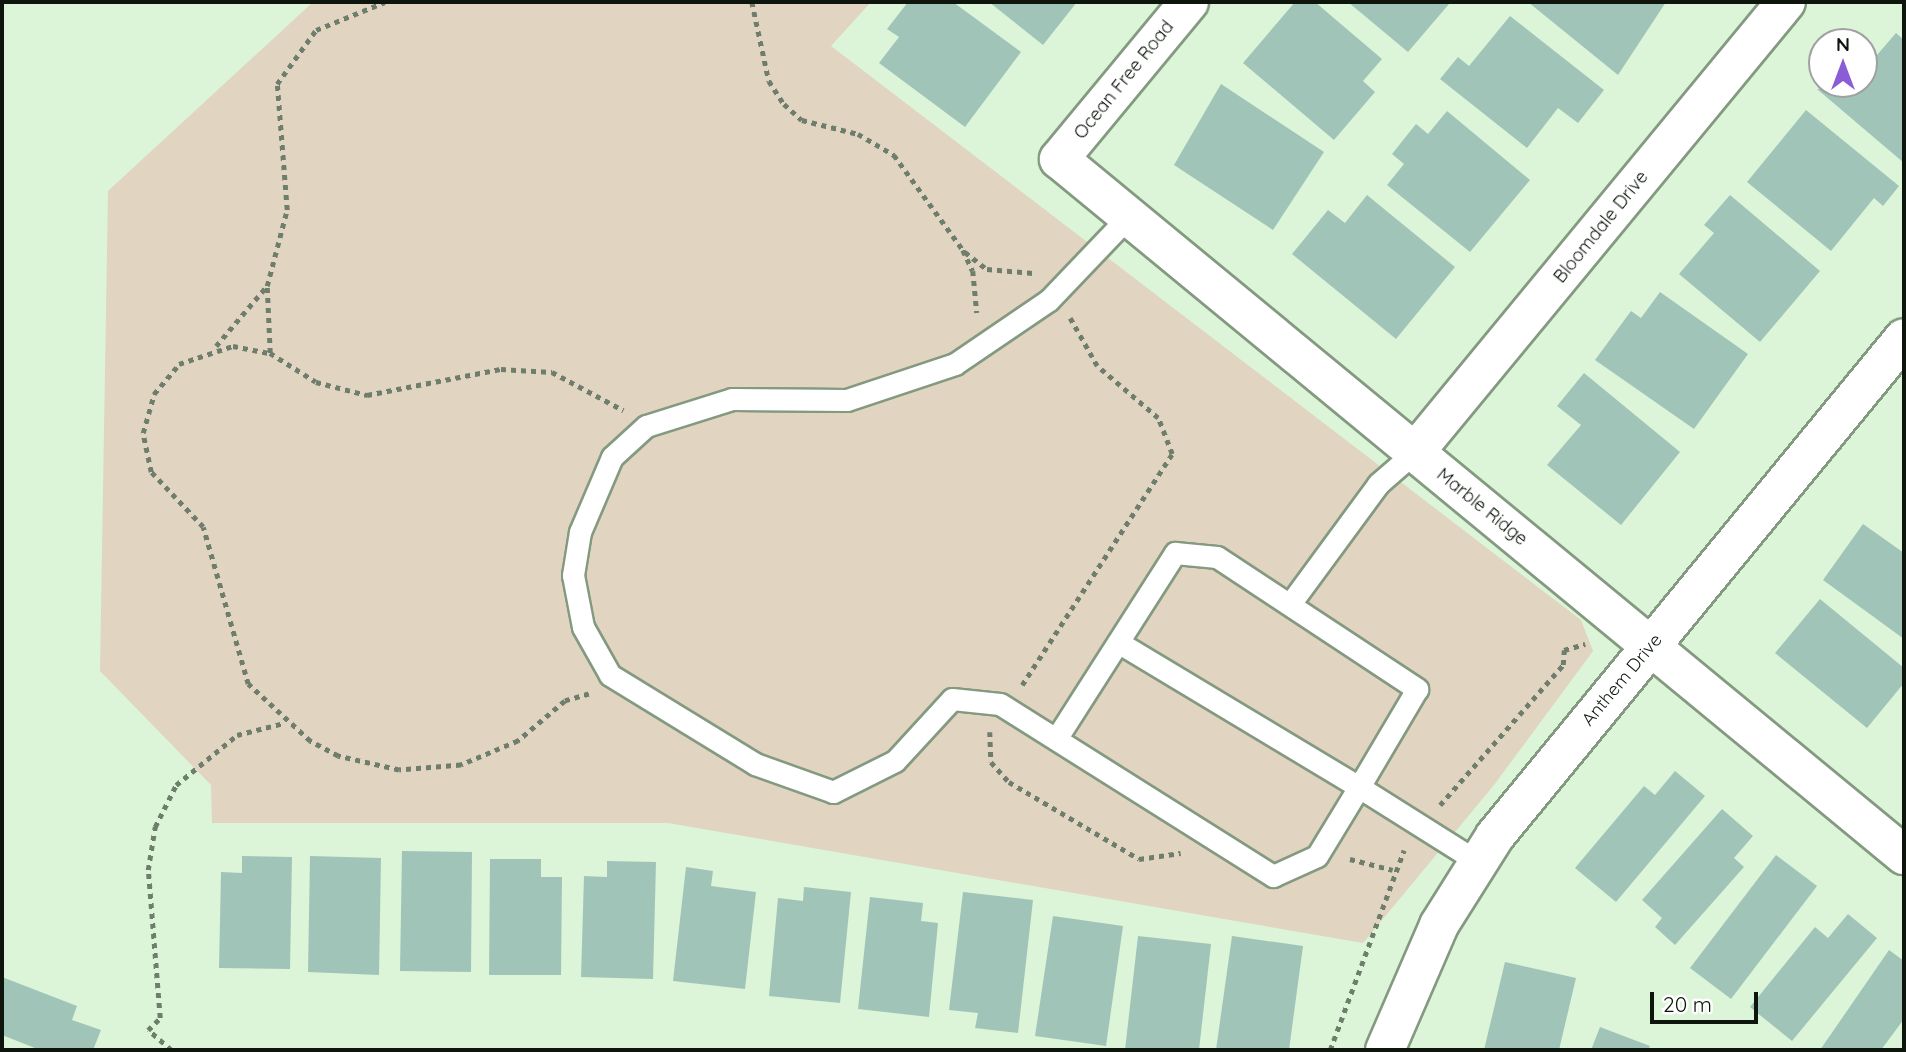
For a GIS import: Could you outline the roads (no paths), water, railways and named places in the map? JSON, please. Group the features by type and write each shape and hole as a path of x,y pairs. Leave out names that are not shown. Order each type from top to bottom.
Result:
{"street":[{"name":"Ocean Free Road","path":"1059,159 1189,2"},
{"name":"Bloomdale Drive","path":"1415,452 1786,2"},
{"name":"Marble Ridge","path":"1059,159 1650,646 1898,837"},
{"name":"Anthem Drive","path":"1385,1050 1416,973 1478,862 1650,646 1904,338"}],"lane":[{"path":"1056,739 1175,553 1217,557 1417,689 1317,856 1273,876 1000,704 952,699 895,761 833,792 755,764 610,676 583,627 573,575 595,486 612,457 646,426 732,398 847,400 971,354 1049,300 1129,216"},
{"path":"1290,604 1378,484 1415,452"},
{"path":"1118,642 1478,862"}]}
